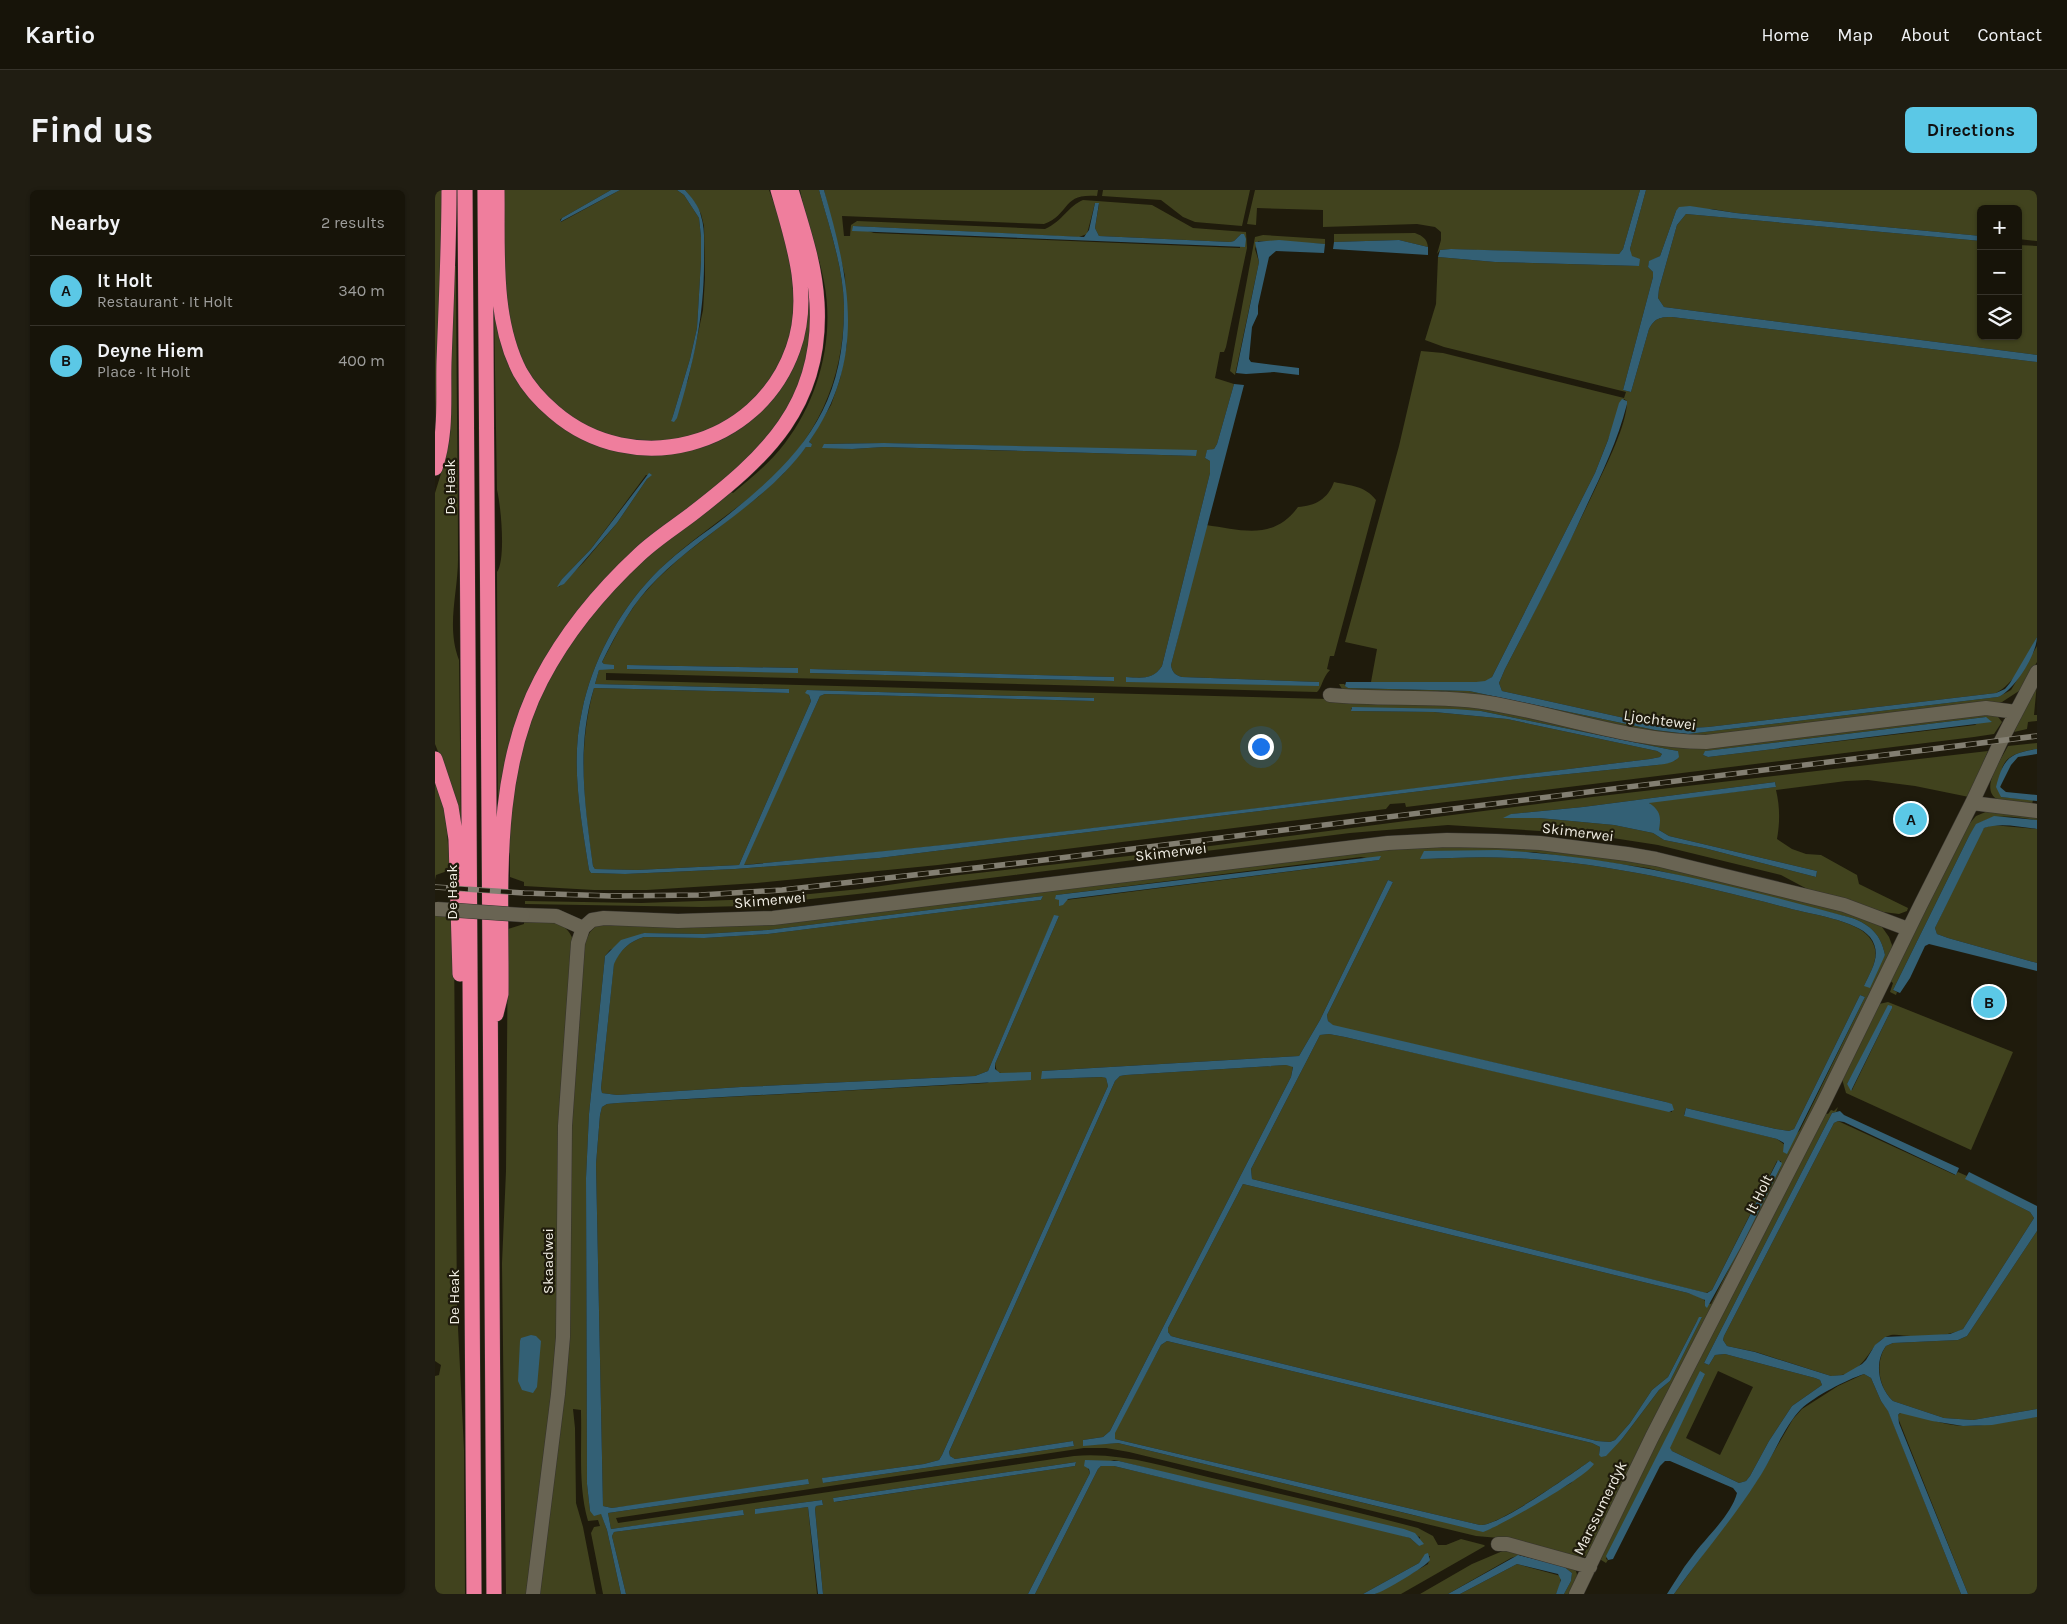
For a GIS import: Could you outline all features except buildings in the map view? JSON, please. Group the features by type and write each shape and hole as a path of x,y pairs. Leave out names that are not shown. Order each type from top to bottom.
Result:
{"highway":[{"path":"435,468 440,448 445,403 444,367 449,190"},
{"name":"De Heak","path":"465,190 474,1594"},
{"path":"485,190 494,1594"},
{"path":"497,190 500,301 507,332 520,372 535,394 566,422 586,434 613,443 637,448 663,448 681,445 717,434 753,409 769,392 782,372 793,349 801,302 801,278 778,190"},
{"path":"491,1034 501,994 503,849 509,783 525,718 540,682 578,619 600,593 641,552 729,485 753,463 778,436 802,396 815,350 817,301 814,276 791,190"},
{"path":"435,759 451,807 456,839 460,979 471,1035"}],"street":[{"name":"It Holt","path":"1652,1437 1823,1104 2037,672"},
{"name":"Ljochtewei","path":"1330,695 1487,703 1655,738 1683,742 1706,742 1986,708 2016,712"},
{"path":"1972,803 2037,811"},
{"name":"Skimerwei","path":"583,928 592,920 604,918 685,922 773,918 1378,844 1447,840 1540,843 1656,859 1844,904 1909,929"},
{"path":"436,908 556,916 583,928"},
{"name":"Skaadwei","path":"533,1594 558,1394 563,1337 565,1126 578,944 583,928"},
{"name":"Marssumerdyk","path":"1576,1594 1652,1437"},
{"path":"1498,1544 1507,1544 1590,1567"}],"green space":[{"path":"435,190 443,190 435,424"},
{"path":"502,190 611,190 562,218 561,222 620,190 677,190 684,195 699,218 701,261 697,328 672,419 688,380 703,310 705,278 704,226 701,214 685,190 769,190 785,232 795,289 792,329 772,378 739,414 703,434 655,443 607,436 559,411 525,371 506,313"},
{"path":"800,190 819,190 841,276 844,305 843,334 839,361 832,386 822,411 809,434 793,456 753,495 688,545 652,577 628,606 608,639 592,674 586,693 577,751 580,810 591,873 625,874 735,869 879,858 1518,779 1657,765 1676,760 1678,751 1481,711 1351,708 1352,711 1434,712 1507,719 1657,751 1662,754 1660,757 1650,759 1197,816 743,865 820,696 825,694 1094,701 1094,698 807,690 811,701 739,865 637,870 595,869 587,821 584,777 585,733 594,688 789,693 789,689 595,684 599,670 602,669 604,664 602,662 622,624 639,599 681,557 758,497 784,473 806,447 812,444 809,442 831,405 840,379 847,344 845,276 824,190 1098,190 1097,196 1085,196 1072,201 1053,220 1044,224 842,216 844,236 850,236 851,225 857,221 1045,229 1083,200 1152,205 1193,228 1246,232 1247,248 1226,347 1224,352 1220,352 1215,378 1234,384 1217,444 1214,449 1207,451 1205,458 1210,461 1210,473 1162,666 1159,671 1151,676 1142,678 1126,677 1126,682 1319,682 1182,677 1174,673 1171,665 1206,525 1256,531 1267,529 1278,525 1288,518 1298,507 1310,505 1320,500 1328,493 1334,482 1352,485 1367,491 1376,500 1334,656 1330,656 1327,669 1330,670 1317,692 606,673 606,680 1328,699 1329,702 1460,703 1656,742 1995,713 2002,722 1994,734 1974,737 1406,807 1405,803 1390,804 1386,809 938,865 757,883 647,890 594,890 524,886 524,882 510,877 510,853 508,853 514,784 531,719 554,669 585,622 620,580 639,561 672,534 729,491 733,493 760,470 785,443 807,407 821,367 825,346 827,303 824,282","holes":["1095,203 1099,204 1095,228 1099,236 1230,242 1234,241 1241,234 1240,248 874,233 853,226 1079,237 1087,234","884,443 1196,451 1195,456 884,447 852,449 824,444","627,665 798,668 798,672 627,669","810,669 1114,677 1114,681 810,673","1986,717 1975,725 1708,757 1703,755 1706,751"]},
{"path":"1103,190 1250,190 1242,226 1195,222 1183,217 1161,200 1102,196"},
{"path":"1255,190 1640,190 1623,249 1619,254 1612,255 1451,249 1440,250 1437,254 1441,232 1435,227 1417,224 1323,227 1323,210 1257,208 1256,225 1247,224"},
{"path":"1646,190 2037,190 2037,241 2022,239 2022,205 1977,205 1977,236 1736,213 1712,209 1676,211 1660,256 1649,262 1648,267 1653,272 1653,277 1623,390 1631,392 1651,325 1658,319 1668,317 2037,362 2037,637 2015,676 2003,689 1996,693 1708,727 1674,729 1502,691 1499,683 1505,669 1574,533 1615,445 1626,411 1627,401 1624,399 1595,473 1492,677 1485,682 1371,682 1377,649 1345,642 1399,446 1421,351 1443,353 1624,398 1626,392 1444,347 1425,340 1436,304 1438,257 1495,262 1638,266 1636,258 1631,256 1630,249"},
{"path":"1686,214 1977,241 1977,340 2022,340 2022,245 2037,246 2037,355 1664,307 1658,298 1659,289 1677,225"},
{"path":"1415,233 1424,238 1428,247 1399,240 1334,242 1334,234"},
{"path":"1263,235 1325,239 1325,244 1258,241 1255,249 1259,262 1235,375 1230,371 1255,237"},
{"path":"803,245 813,316 803,379 771,438 709,495 554,648 498,821 497,572 500,565 502,545 497,490 494,310 516,374 610,449 651,455 718,440 791,368","holes":["646,475 650,476 617,523 584,562 559,587 562,579 591,549"]},
{"path":"453,266 456,266 458,572 453,635 459,660 461,824 458,824 447,774 435,744 435,493 450,438 449,378"},
{"path":"2037,646 2037,662 2022,689 2002,702 1684,739 1486,700 1345,694 1339,684 1344,684 1348,688 1469,691 1655,730 1688,734 1998,697 2011,690"},
{"path":"2037,683 2034,715 2037,715 2037,721 2028,722 2027,729 2014,732"},
{"path":"2037,743 2037,749 2017,754 2005,762 2002,768 2000,785 2001,797 2033,800 2032,804 1997,799 1992,794 1990,788 1991,781 1993,773 2008,746"},
{"path":"1988,751 1969,797 1915,786 1868,780 1776,790 1779,814 1777,839 1792,849 1806,854 1821,855 1857,875 1859,884 1908,908 1907,911 1899,914 1883,912 1811,891 1781,875 1658,845 1587,834 1448,825 1350,833 885,891 746,906 525,904 525,901 641,903 759,899 860,889 951,876 1164,852 1592,797","holes":["1775,782 1776,787 1649,802 1659,830 1669,836 1817,871 1816,877 1704,848 1664,840 1653,833 1614,825 1539,818 1505,818 1512,814 1583,807"]},
{"path":"435,770 445,806 450,870 436,875 435,880"},
{"path":"1988,811 2037,816 2037,820 1999,817 1991,818 1976,827 1969,836 1893,990 1897,992 1896,995 1890,992 1893,983 1890,981 1964,830 1976,816"},
{"path":"1992,825 2037,829 2037,963 1948,938 1937,934 1935,928 1979,834 1984,828"},
{"path":"1479,846 1545,848 1639,862 1833,908 1870,919 1882,927 1892,945 1891,955 1587,1556 1580,1558 1499,1538 1476,1536 1129,1452 1106,1448 1084,1448 616,1518 618,1523 1074,1456 1092,1455 1143,1461 1392,1521 1418,1528 1433,1536 1438,1545 1446,1545 1461,1539 1485,1546 1401,1594 1375,1594 1428,1564 1430,1556 1424,1556 1419,1563 1363,1594 1035,1594 1101,1466 1114,1466 1397,1534 1410,1538 1419,1546 1420,1537 1114,1460 1088,1468 1090,1473 1028,1594 823,1594 815,1509 816,1506 823,1505 822,1500 755,1509 755,1513 808,1507 817,1594 626,1594 612,1536 614,1532 744,1515 743,1511 611,1529 608,1513 809,1484 612,1508 603,1506 596,1164 602,1107 607,1104 618,1103 987,1083 1005,1074 997,1072 995,1064 1059,916 1054,916 988,1071 975,1076 617,1095 602,1093 601,1088 616,958 630,944 644,937 704,938 768,934 1041,900 1043,896 768,930 703,934 644,933 610,950 605,956 589,1114 586,1178 587,1484 590,1511 601,1513 607,1530 621,1594 603,1594 591,1533 594,1527 600,1526 598,1520 588,1521 585,1508 581,1468 581,1410 573,1409 576,1503 583,1527 596,1594 538,1594 585,942 590,932 597,925 704,927 764,925 1358,850","holes":["1533,852 1648,868 1852,918 1865,924 1878,936 1885,955 1864,986 1874,962 1875,950 1873,943 1863,931 1831,918 1686,883 1582,864 1501,857 1421,859","1361,857 1379,860 1066,900 1059,900 1056,895","1388,880 1393,882 1327,1015 1328,1021 1333,1026 1666,1102 1672,1105 1672,1112 1345,1037 1329,1034 1320,1035 1251,1169 1252,1179 1706,1293 1712,1290 1777,1161 1781,1161 1781,1166 1711,1304 1706,1303 1703,1298 1688,1293 1243,1184 1168,1328 1171,1336 1182,1339 1597,1441 1610,1442 1615,1440 1630,1423 1652,1390 1668,1377 1697,1321 1702,1317 1670,1381 1659,1390 1622,1439 1603,1456 1599,1455 1600,1447 1592,1443 1167,1341 1161,1345 1114,1433 1115,1439 1480,1525 1489,1523 1518,1509 1590,1461 1571,1483 1487,1530 1417,1516 1118,1443 1083,1445 1083,1440 1103,1437 1110,1431 1291,1077 1293,1066 1286,1065 1126,1075 1120,1076 1115,1081 949,1452 950,1456 955,1459 1073,1441 1074,1446 823,1483 823,1478 924,1464 939,1460 942,1455 1108,1086 1106,1078 1103,1077 1042,1079 1042,1071 1299,1056 1320,1020","1860,995 1865,997 1800,1130 1785,1145 1777,1139 1684,1115 1686,1108 1776,1129 1789,1131 1794,1129","1076,1462 1075,1466 835,1502 833,1498"]},
{"path":"435,913 452,916 454,944 457,1307 464,1450 465,1594 435,1594 435,1376 439,1375 441,1365 435,1361"},
{"path":"524,921 560,925 570,933 573,940 559,1144 557,1206 558,1314 554,1371 527,1594 506,1594 502,1263 506,1171 508,929 524,924"},
{"path":"1888,1002 2013,1052 1971,1150 1846,1093 1842,1079 1879,1004","holes":["1892,1008 1852,1090 1847,1084"]},
{"path":"1838,1107 1836,1112 1832,1113 1704,1363 1709,1365 1715,1355 1725,1354 1815,1378 1820,1380 1822,1385 1792,1406 1769,1441 1750,1476 1746,1481 1739,1483 1669,1448 1705,1374 1606,1559 1608,1560 1606,1563 1598,1558 1626,1502 1825,1113 1828,1114 1831,1110 1834,1111","holes":["1718,1371 1753,1387 1720,1455 1686,1438"]},
{"path":"1838,1121 1955,1175 1958,1172 1967,1176 1966,1179 2030,1212 2034,1218 1963,1329 1938,1336 1891,1335 1877,1344 1853,1371 1843,1375 1831,1376 1756,1352 1727,1346 1723,1340 1834,1123"},
{"path":"2037,1231 2037,1409 1973,1420 1944,1418 1893,1401 1881,1382 1879,1367 1880,1359 1886,1346 1893,1343 1958,1340 1967,1336"},
{"path":"1864,1374 1871,1378 1881,1401 1888,1410 1961,1594 1674,1594 1758,1479 1793,1419 1802,1409 1838,1386"},
{"path":"1902,1412 1947,1424 1963,1426 2037,1417 2037,1594 1968,1594 1898,1418 1898,1415"},
{"path":"1505,1550 1543,1556 1572,1566 1576,1571 1577,1577 1572,1594 1564,1594 1571,1581 1572,1573 1563,1566 1520,1555 1511,1558 1448,1594 1420,1594 1472,1564"},
{"path":"1517,1564 1561,1576 1556,1594 1460,1594"}],"water":[{"path":"611,190 620,190 560,222 562,218"},
{"path":"677,190 685,190 695,202 700,212 704,235 704,276 703,297 689,377 677,418 674,422 671,421 690,359 697,328 701,261 699,218 684,195"},
{"path":"819,190 824,190 841,256 848,319 846,350 839,380 827,411 809,442 812,444 811,447 806,447 790,467 754,501 694,546 648,588 626,618 602,662 614,665 614,669 599,670 595,684 789,689 789,693 594,688 585,732 584,777 587,821 595,869 637,870 739,865 811,701 809,695 805,693 807,690 1094,698 1094,701 825,694 820,696 744,865 971,842 1197,815 1650,759 1660,757 1662,754 1657,751 1507,719 1434,712 1351,711 1352,707 1481,711 1678,751 1679,757 1666,764 1518,779 879,858 735,869 625,874 591,873 580,811 577,751 586,693 592,674 608,639 628,606 660,569 747,499 794,454 826,404 836,375 842,343 843,291 835,247"},
{"path":"1640,190 1646,190 1630,249 1632,256 1640,259 1639,266 1495,262 1438,257 1440,250 1451,249 1619,254 1623,249"},
{"path":"1095,203 1099,203 1095,228 1099,236 1230,242 1244,234 1246,239 1245,247 852,231 853,226 1084,237 1089,230"},
{"path":"1690,206 1736,213 1977,236 1977,241 1686,214 1677,225 1659,289 1658,298 1664,307 2037,355 2037,362 1668,317 1658,319 1651,325 1631,392 1623,390 1653,277 1653,272 1648,267 1649,261 1660,256 1679,207"},
{"path":"1279,240 1325,244 1324,253 1276,251 1269,257 1258,306 1258,314 1252,327 1249,359 1251,362 1299,368 1299,375 1274,372 1236,373 1259,262 1255,242"},
{"path":"1399,240 1428,247 1428,255 1333,249 1334,242"},
{"path":"1234,384 1244,385 1171,667 1174,673 1182,677 1319,682 1319,686 1126,682 1126,677 1142,678 1151,676 1162,666 1210,473 1210,461 1205,458 1207,450 1214,449 1217,444"},
{"path":"1622,399 1627,401 1627,404 1609,456 1567,548 1505,669 1499,683 1502,691 1674,729 1708,727 1996,693 2005,689 2010,683 2037,637 2029,662 2017,680 1998,697 1688,734 1655,730 1469,691 1348,688 1345,686 1346,682 1476,682 1485,681 1492,677 1595,473"},
{"path":"884,443 1197,450 1196,456 884,447 822,448 824,444"},
{"path":"649,473 652,475 647,479 617,523 564,584 557,587 562,579 591,549"},
{"path":"627,665 798,668 798,673 627,669"},
{"path":"810,669 1114,677 1114,681 810,673"},
{"path":"1986,717 1992,722 1708,757 1703,755 1705,751"},
{"path":"2037,749 2037,754 2018,757 2011,765 2000,787 2006,792 2037,795 2037,801 2001,797 1996,787 2004,764 2008,759 2019,753"},
{"path":"1775,782 1776,787 1649,803 1656,809 1659,815 1659,830 1669,836 1817,871 1816,877 1704,848 1664,840 1653,833 1614,825 1539,818 1503,818 1511,814 1583,807"},
{"path":"1994,816 2037,820 2037,829 2003,825 1984,828 1935,928 1937,934 1948,938 2037,963 2037,971 1929,944 1925,946 1910,978 1900,993 1893,990 1969,836 1976,824"},
{"path":"1498,850 1588,859 1633,866 1721,884 1852,918 1865,924 1878,936 1885,955 1870,988 1864,986 1875,962 1876,950 1874,943 1863,931 1832,918 1686,883 1582,864 1500,857 1420,859 1424,851"},
{"path":"1381,856 1379,860 1068,899 1063,905 1059,906 1059,900 1055,899 1056,895"},
{"path":"1388,880 1393,882 1327,1015 1328,1021 1333,1025 1666,1102 1672,1104 1674,1110 1669,1112 1345,1037 1329,1034 1320,1035 1251,1169 1252,1179 1707,1293 1712,1290 1778,1160 1782,1163 1781,1166 1743,1243 1707,1308 1705,1300 1688,1293 1243,1184 1168,1328 1168,1332 1171,1336 1182,1339 1597,1441 1610,1442 1615,1440 1630,1423 1652,1390 1668,1377 1699,1317 1702,1317 1670,1381 1659,1390 1622,1439 1606,1456 1601,1457 1599,1455 1600,1447 1592,1443 1167,1341 1161,1345 1115,1433 1115,1439 1480,1525 1490,1523 1519,1509 1590,1461 1594,1464 1576,1480 1560,1490 1483,1532 1118,1443 1083,1446 1083,1440 1103,1437 1110,1431 1291,1077 1293,1067 1286,1065 1126,1075 1120,1076 1115,1081 949,1452 950,1456 955,1459 1073,1441 1074,1446 823,1483 822,1478 924,1464 939,1460 942,1455 1108,1086 1106,1078 1102,1077 1041,1079 1042,1071 1299,1056 1320,1020"},
{"path":"1043,896 1041,900 768,934 704,938 644,937 634,941 619,954 614,964 602,1093 617,1095 975,1076 988,1071 1054,915 1059,916 995,1064 995,1069 1000,1073 1031,1072 1031,1080 618,1103 607,1104 602,1107 596,1164 603,1506 612,1508 808,1479 809,1484 608,1513 611,1529 743,1510 744,1515 614,1532 612,1536 626,1594 621,1594 607,1530 601,1514 594,1516 590,1511 587,1484 586,1178 589,1114 605,956 621,940 644,933 703,934 768,930"},
{"path":"1860,995 1865,997 1787,1154 1783,1152 1784,1143 1777,1139 1684,1116 1686,1108 1776,1129 1789,1131 1794,1129"},
{"path":"1888,1005 1892,1006 1892,1008 1851,1091 1847,1084"},
{"path":"1840,1111 1844,1115 1959,1168 1956,1175 1844,1122 1838,1121 1834,1123 1723,1340 1727,1346 1755,1352 1831,1376 1843,1375 1862,1364 1875,1345 1885,1337 1950,1334 1963,1329 2034,1218 2030,1212 1965,1179 1969,1172 2037,1206 2037,1231 1967,1336 1958,1340 1893,1343 1886,1346 1880,1359 1879,1374 1881,1382 1893,1401 1944,1418 1973,1420 2037,1409 2037,1417 1992,1425 1963,1426 1900,1413 1898,1415 1899,1423 1968,1594 1961,1594 1888,1411 1881,1401 1871,1378 1864,1374 1831,1389 1801,1409 1783,1434 1762,1472 1737,1510 1674,1594 1667,1594 1688,1562 1717,1527 1734,1502 1737,1493 1733,1488 1670,1461 1665,1461 1660,1466 1613,1559 1608,1560 1606,1556 1700,1371 1705,1374 1670,1448 1672,1451 1739,1483 1746,1481 1750,1476 1769,1441 1792,1406 1822,1385 1820,1380 1815,1378 1725,1354 1715,1355 1709,1365 1704,1363 1832,1113"},
{"path":"531,1335 536,1336 541,1341 537,1387 533,1393 522,1390 518,1381 520,1341 521,1338"},
{"path":"1085,1460 1119,1461 1404,1529 1415,1533 1424,1544 1419,1546 1410,1538 1114,1466 1101,1466 1035,1594 1028,1594 1090,1473 1089,1469 1084,1466"},
{"path":"1076,1462 1075,1466 834,1502 833,1498"},
{"path":"822,1500 823,1505 816,1506 815,1509 823,1594 818,1594 808,1507 755,1514 755,1509"},
{"path":"1428,1553 1430,1560 1413,1573 1380,1592 1363,1594 1419,1563 1425,1554"},
{"path":"1518,1555 1563,1566 1572,1573 1571,1581 1564,1594 1556,1594 1561,1580 1558,1574 1517,1564 1460,1594 1448,1594"}],"railway":[{"path":"435,887 611,896 701,895 782,890 1028,862 2037,736"}],"place":[{"name":"It Holt","path":"1911,819"},
{"name":"Deyne Hiem","path":"1989,1002"}]}
